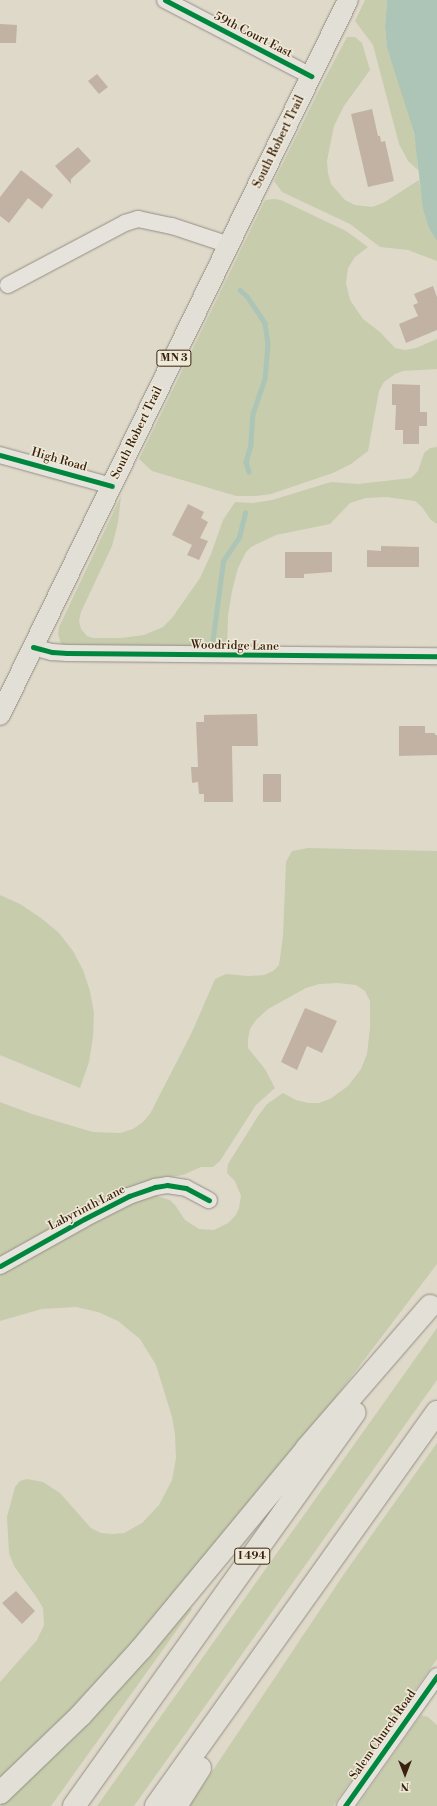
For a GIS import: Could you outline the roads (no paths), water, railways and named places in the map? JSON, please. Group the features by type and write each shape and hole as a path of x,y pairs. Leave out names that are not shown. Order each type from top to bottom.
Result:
{"highway":[{"path":"0,1793 81,1715 141,1649 307,1448 434,1302"},
{"name":"I 494","path":"74,1806 434,1302"},
{"path":"156,1806 437,1412"},
{"path":"176,1806 341,1546"}],"main road":[{"name":"South Robert Trail","path":"0,715 348,0"}],"street":[{"name":"59th Court East","path":"165,0 311,76"},
{"path":"8,285 125,223 138,220 172,226 229,245"},
{"name":"High Road","path":"0,455 112,486"},
{"name":"Woodridge Lane","path":"33,647 67,654 437,656"},
{"name":"Labyrinth Lane","path":"0,1266 84,1219 130,1196 155,1187 174,1186 186,1188 209,1200"},
{"name":"Salem Church Road","path":"345,1806 437,1676"}],"waterway":[{"path":"240,290 247,296 265,323 268,345 265,379 253,413 251,445 246,462 249,472"},
{"path":"212,645 223,561 239,537 245,513"}]}
